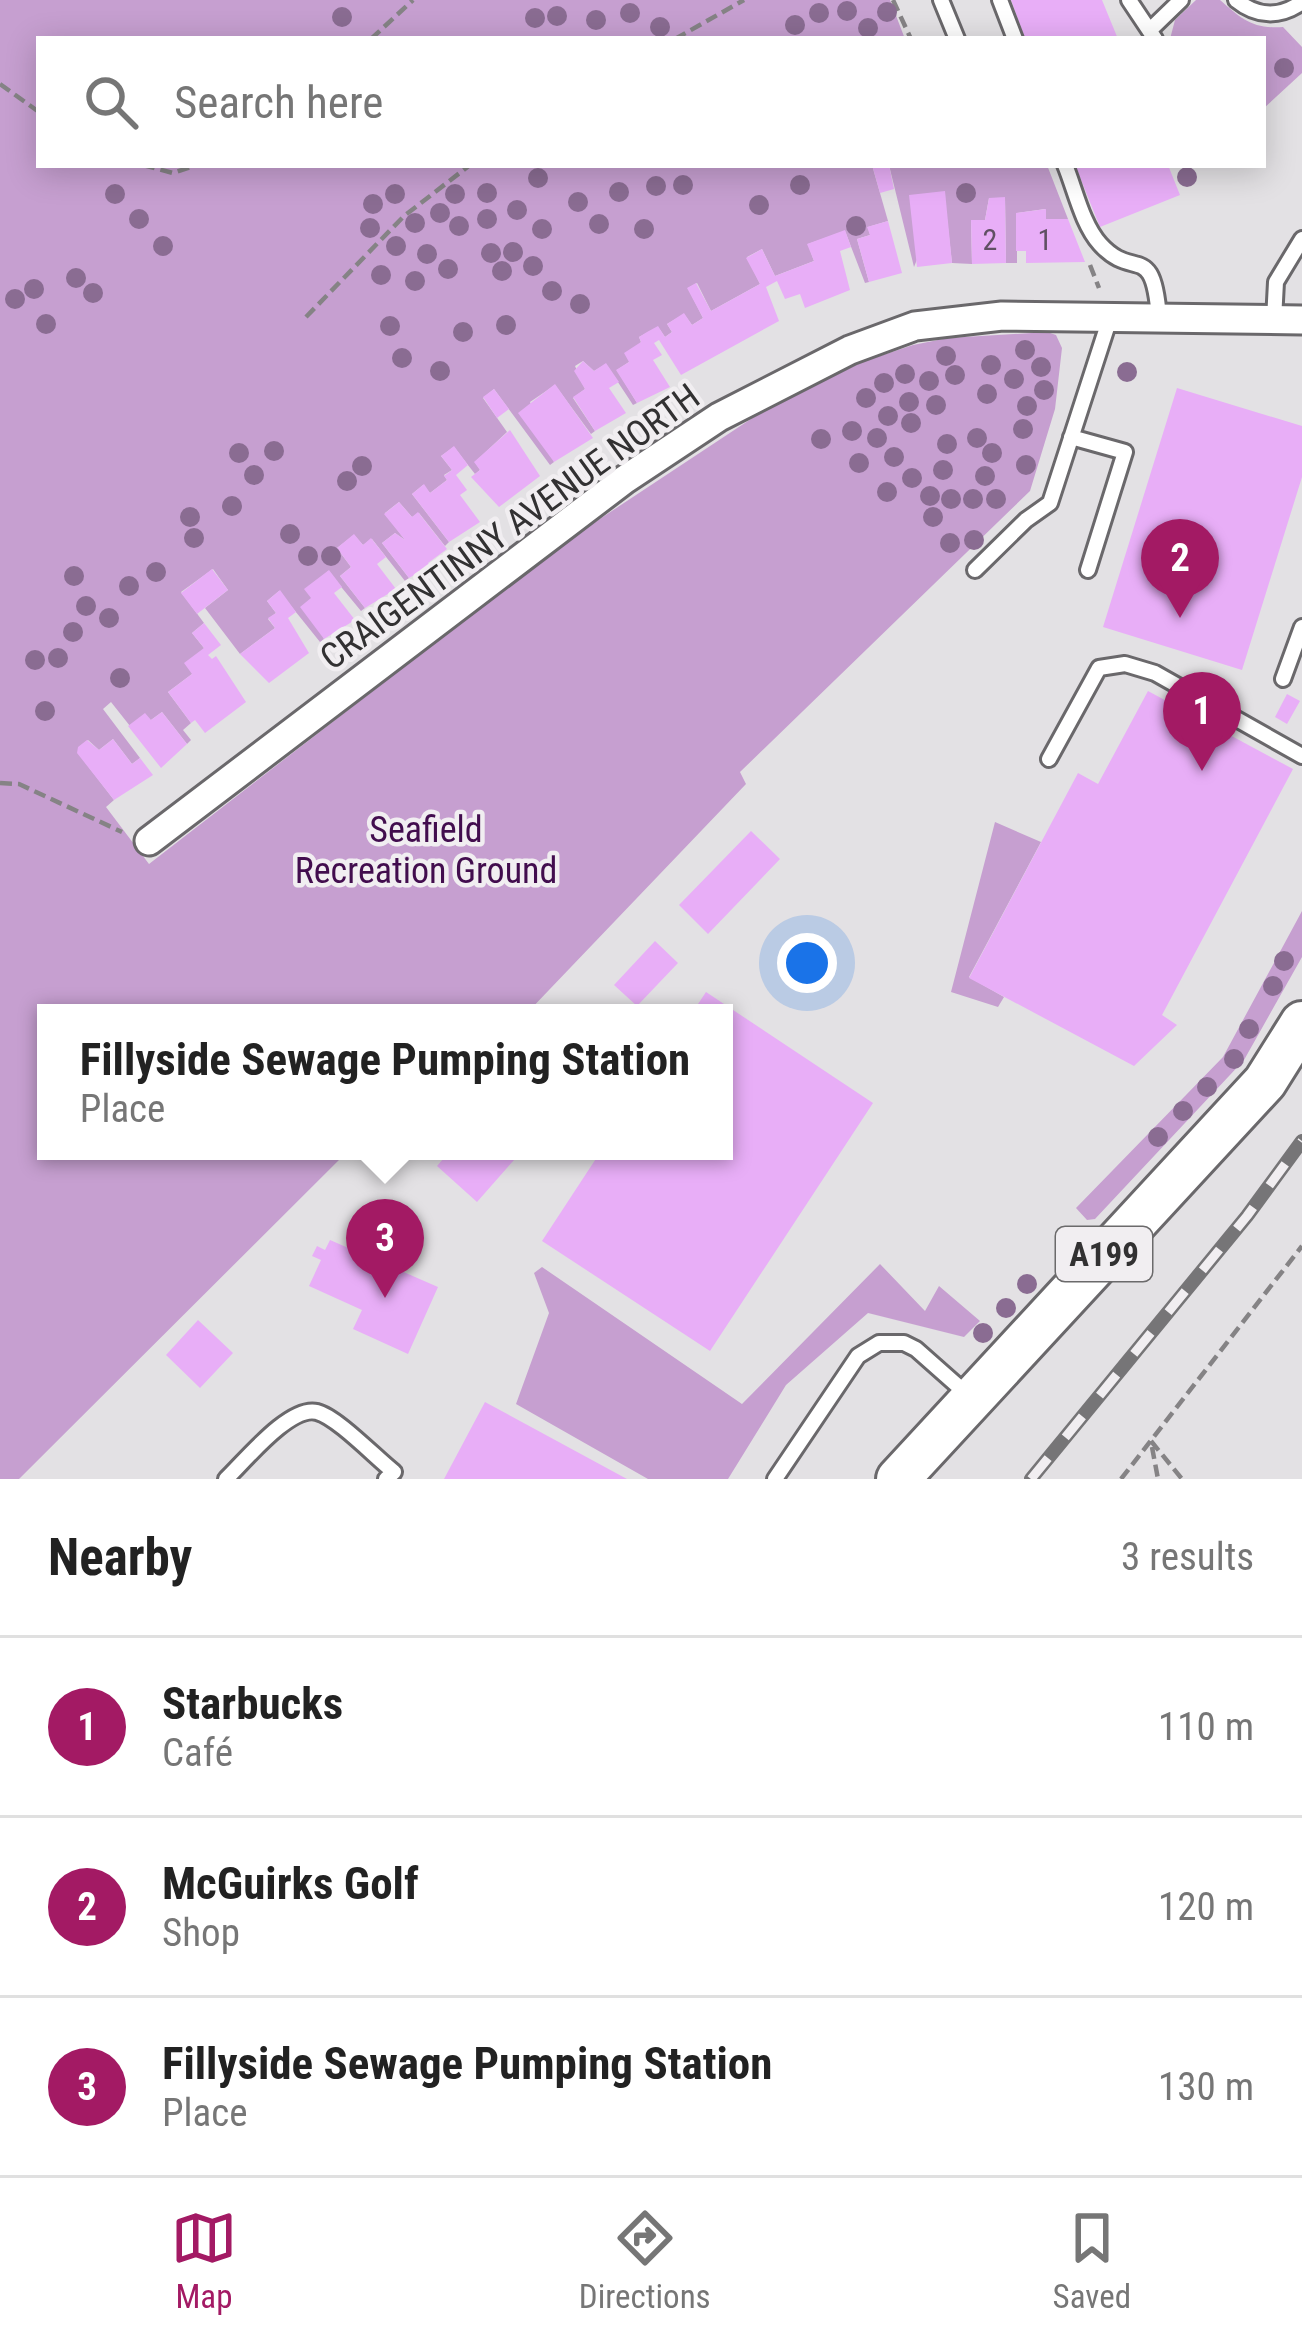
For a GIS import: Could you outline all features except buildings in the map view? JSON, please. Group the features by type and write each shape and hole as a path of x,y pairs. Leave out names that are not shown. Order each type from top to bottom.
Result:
{"main road":[{"name":"A199","path":"898,1479 1265,1082 1302,1023"}],"street":[{"name":"CRAIGENTINNY AVENUE NORTH","path":"149,842 624,480 719,417 887,334 1002,316 1288,320"}],"lane":[{"path":"941,0 956,36"},
{"path":"1000,0 1014,36"},
{"path":"1129,0 1153,34 1180,0"},
{"path":"1236,0 1270,14 1302,2"},
{"path":"1066,168 1099,244 1139,264 1156,282 1159,318"},
{"path":"1288,320 1276,282 1302,239"},
{"path":"975,570 1050,502 1110,318"},
{"path":"1071,437 1124,452 1088,570"},
{"path":"1283,679 1302,627"},
{"path":"1049,759 1099,668 1125,664 1155,673 1302,756"},
{"path":"776,1479 858,1356 879,1343 904,1343 916,1349 972,1398"},
{"path":"226,1479 289,1419 304,1412 321,1412 394,1472 386,1479"}],"path":[{"path":"373,36 413,0"},
{"path":"680,36 744,0"},
{"path":"893,0 910,36"},
{"path":"0,84 36,110"},
{"path":"156,168 173,172 186,168"},
{"path":"306,316 404,216 466,168"},
{"path":"0,783 19,784 149,842"},
{"path":"1121,1479 1302,1246"},
{"path":"1151,1441 1158,1479"},
{"path":"1151,1441 1182,1479"}],"green space":[{"name":"Seafield Recreation Ground","path":"0,0 890,0 904,36 36,36 36,168 873,168 888,221 868,227 870,235 857,239 869,282 865,283 845,231 808,244 814,261 775,276 762,249 747,257 760,284 711,311 697,283 688,288 703,318 692,325 684,314 667,324 672,332 665,337 658,327 639,337 641,342 629,362 617,370 637,403 633,405 606,364 594,371 583,361 575,366 585,389 573,398 595,431 591,434 555,385 530,402 554,462 550,465 494,389 483,398 507,432 475,462 480,470 475,474 454,447 441,456 452,470 444,475 447,480 430,493 423,485 412,494 449,542 445,546 419,513 412,517 399,502 385,513 405,540 395,533 382,543 409,578 405,581 372,539 363,545 354,535 337,548 351,567 340,576 365,608 361,611 328,571 311,598 324,639 320,642 279,591 267,601 276,613 268,619 275,628 240,654 205,608 228,590 213,569 181,592 204,623 192,633 204,648 192,674 168,692 191,723 183,730 191,740 187,744 162,712 130,726 111,702 103,709 140,758 132,764 113,739 99,750 88,740 78,748 114,800 106,807 149,864 568,540 763,411 862,362 913,345 1047,332 1056,335 1062,348 1055,409 1030,491 740,772 746,784 536,1004 37,1004 37,1160 339,1160 19,1479 0,1479"},
{"path":"1196,0 1220,0 1248,21 1283,27 1302,47 1302,73 1266,106 1266,36 1171,36 1175,20"},
{"path":"890,168 1048,168 1068,219 1046,219 1045,209 1017,213 1017,263 1006,263 1005,198 989,198 985,220 971,221 972,264 952,263 944,192 914,267"},
{"path":"995,822 1041,842 969,977 1004,997 998,1007 951,992"},
{"path":"1302,911 1302,957 1244,1060 1095,1219 1087,1220 1076,1208 1223,1057"},
{"path":"880,1264 925,1311 939,1286 980,1321 964,1337 868,1313 786,1385 728,1479 648,1479 516,1404 549,1313 534,1273 542,1267 742,1404"}],"railway":[{"path":"1031,1479 1247,1216 1302,1141"}],"place":[{"name":"McGuirks Golf","path":"1180,618"},
{"name":"Starbucks","path":"1202,771"},
{"name":"Fillyside Sewage Pumping Station","path":"385,1298"}]}
